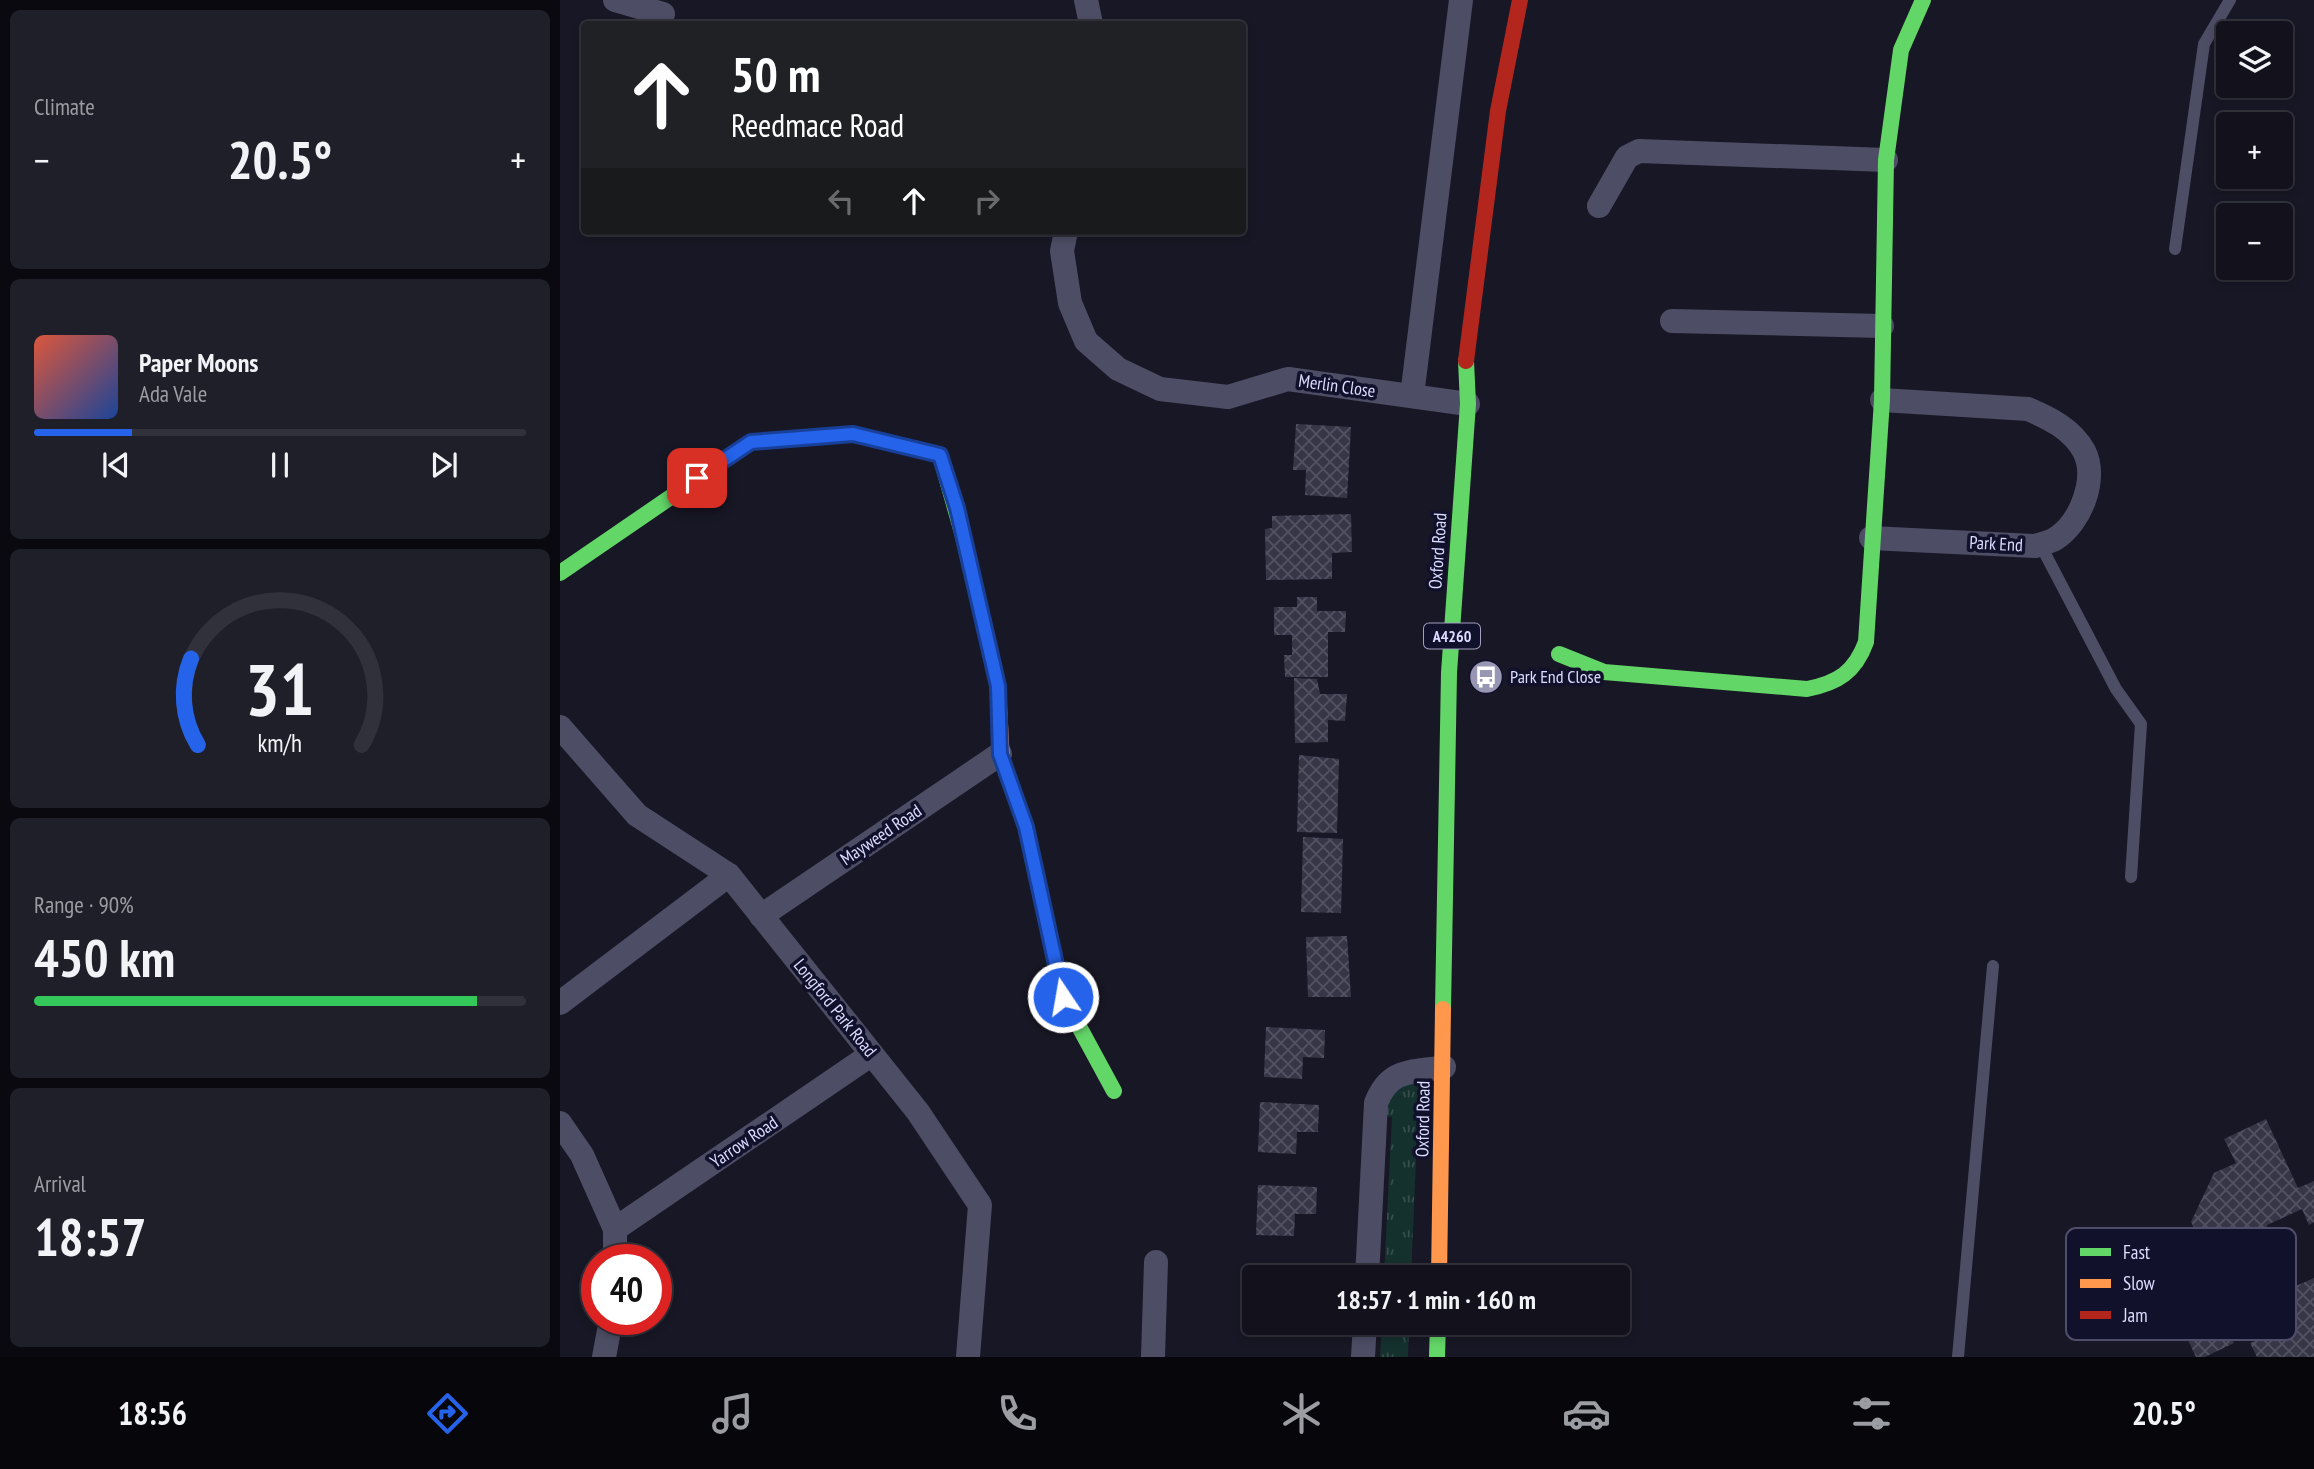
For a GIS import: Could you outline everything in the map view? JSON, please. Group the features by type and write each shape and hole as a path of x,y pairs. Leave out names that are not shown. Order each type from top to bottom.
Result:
{"street":[{"path":"615,0 663,14"},
{"path":"1086,0 1090,21"},
{"path":"1412,396 1461,0"},
{"name":"Oxford Road","path":"1439,1265 1449,673 1468,404 1466,358 1498,111 1520,0"},
{"path":"1559,654 1604,672 1807,689 1829,685 1847,677 1861,660 1866,642 1882,400 1886,160 1901,50 1923,0"},
{"path":"1599,206 1627,157 1639,151 1886,160"},
{"name":"Merlin Close","path":"1065,235 1062,251 1070,303 1086,341 1118,369 1160,390 1228,397 1288,379 1468,404"},
{"path":"1672,321 1882,326"},
{"name":"Park End","path":"1871,538 2040,544 2055,539 2070,525 2082,506 2089,479 2085,453 2069,432 2049,418 2028,409 1882,400"},
{"path":"560,573 751,442 853,434 940,455 957,508 998,686 1000,754 1026,827 1063,997 1114,1091"},
{"name":"Longford Park Road","path":"560,727 637,815 729,875 918,1112 980,1205 968,1357"},
{"name":"Mayweed Road","path":"761,916 1000,754"},
{"path":"560,1003 729,875"},
{"name":"Yarrow Road","path":"615,1229 872,1054"},
{"path":"1368,1265 1376,1103 1383,1085 1393,1076 1444,1067"},
{"path":"560,1124 582,1155 615,1229 615,1244"},
{"path":"1153,1357 1156,1262"},
{"path":"604,1357 608,1335"},
{"path":"1363,1357 1364,1335"},
{"path":"1437,1357 1438,1335"}],"lane":[{"path":"2175,249 2204,44 2230,0"},
{"path":"2040,544 2116,689 2141,724 2131,877"},
{"path":"1958,1357 1993,966"}],"green space":[{"path":"1410,1083 1417,1084 1419,1090 1412,1265 1385,1265 1392,1117 1384,1116 1391,1092"},
{"path":"1381,1335 1409,1335 1408,1357 1380,1357"}],"building":[{"path":"1296,424 1351,427 1347,498 1305,495 1306,470 1293,470"},
{"path":"1351,514 1352,552 1332,553 1332,579 1266,580 1265,529 1272,528 1272,516"},
{"path":"1297,597 1317,597 1317,611 1346,611 1345,632 1328,632 1328,677 1285,677 1284,655 1292,655 1292,635 1274,635 1274,607 1297,607"},
{"path":"1294,678 1317,679 1320,694 1347,694 1345,721 1328,720 1328,742 1295,743"},
{"path":"1299,755 1339,759 1337,833 1297,832"},
{"path":"1303,837 1343,839 1341,913 1301,912"},
{"path":"1347,936 1351,997 1308,997 1306,937"},
{"path":"1266,1027 1325,1030 1324,1058 1303,1057 1302,1079 1264,1077"},
{"path":"1260,1102 1319,1105 1318,1132 1297,1132 1296,1154 1258,1152"},
{"path":"2266,1119 2298,1188 2314,1181 2314,1222 2309,1225 2302,1209 2267,1225 2268,1228 2194,1228 2191,1222 2214,1173 2236,1163 2224,1139"},
{"path":"1258,1185 1317,1187 1316,1214 1295,1214 1294,1236 1256,1235"},
{"path":"2314,1278 2314,1357 2257,1357 2250,1343 2258,1340 2296,1340 2296,1286"},
{"path":"2188,1340 2233,1340 2234,1343 2205,1357 2196,1357"}],"traffic: fast":[{"path":"1559,654 1604,672 1807,689 1828,683 1844,674 1862,652 1866,642 1882,400 1886,160 1901,50 1923,0"},
{"path":"1443,1009 1449,673 1468,404 1466,361"},
{"path":"560,573 751,442 853,434 940,455 963,536"},
{"path":"1002,761 1026,827 1063,997 1114,1091"},
{"path":"1437,1357 1438,1335"}],"traffic: slow":[{"path":"963,536 998,686 1002,761"},
{"path":"1439,1265 1443,1009"}],"traffic: jam":[{"path":"1466,361 1498,111 1520,0"}],"place":[{"name":"Park End Close","path":"1486,677"}],"route":[{"path":"697,478 751,442 853,434 940,455 957,508 998,686 1000,754 1026,827 1063,997"}]}
